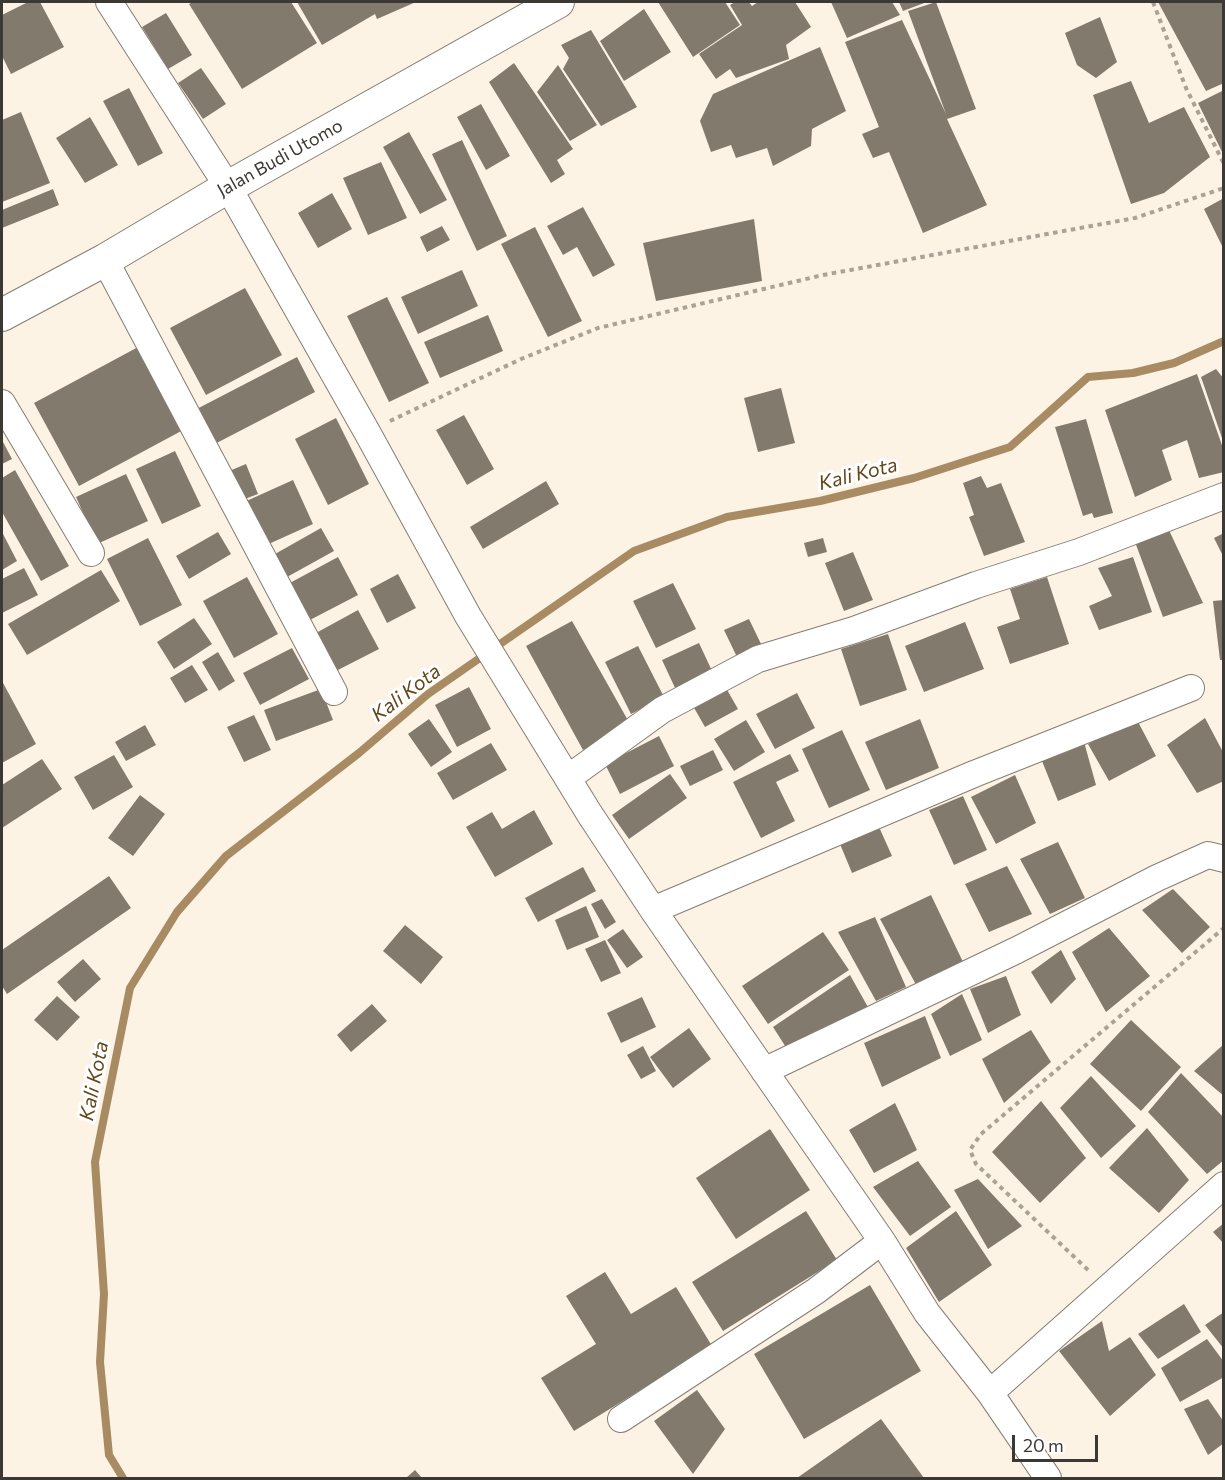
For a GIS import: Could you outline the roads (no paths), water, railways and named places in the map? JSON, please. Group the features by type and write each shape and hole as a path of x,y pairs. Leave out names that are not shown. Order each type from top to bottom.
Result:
{"street":[{"path":"108,2 228,187 508,684 653,910 882,1241 927,1313 990,1393 1048,1479"},
{"name":"Jalan Budi Utomo","path":"2,315 105,260 228,187 558,2"},
{"path":"105,260 334,692"},
{"path":"2,403 91,552"},
{"path":"568,778 662,710 758,659 854,630 976,585 1078,552 1224,496"},
{"path":"653,910 974,774 1191,688"},
{"path":"764,1071 1017,950 1208,855 1224,859"},
{"path":"990,1393 1106,1287 1224,1185"},
{"path":"621,1419 816,1291 882,1241"}],"waterway":[{"name":"Kali Kota","path":"123,1478 109,1455 100,1362 104,1294 95,1162 130,988 177,912 226,856 359,753 428,694 634,551 727,517 820,501 914,478 1010,447 1088,377 1133,373 1174,363 1224,341"}]}
